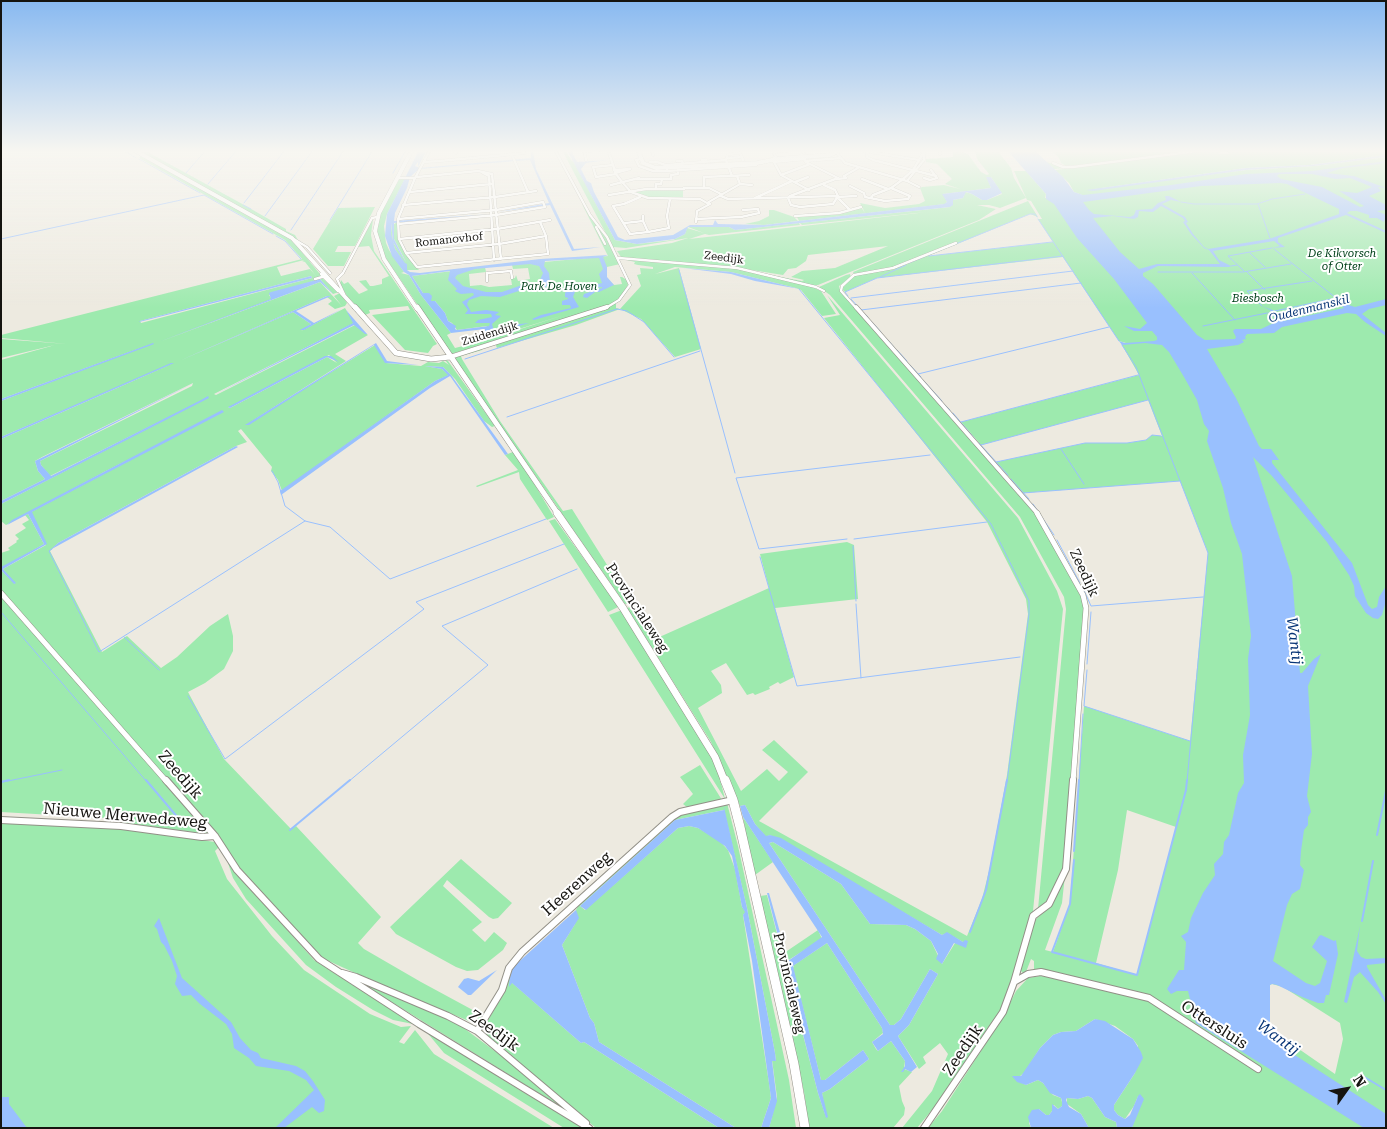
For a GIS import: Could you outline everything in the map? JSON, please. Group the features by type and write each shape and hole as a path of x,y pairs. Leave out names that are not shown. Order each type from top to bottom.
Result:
{"main road":[{"name":"Zuidendijk","path":"229,203 292,238 396,353 404,356 431,359 450,357"},
{"name":"Provincialeweg","path":"385,203 377,217 376,239 382,255 623,608 715,757 733,800 794,1064 806,1128"}],"street":[{"path":"429,203 403,205 398,222 496,210"},
{"path":"492,203 492,230 499,272"},
{"path":"494,203 499,244 498,262"},
{"path":"583,203 605,244"},
{"path":"627,203 613,206 630,234 669,228 667,216 669,203"},
{"path":"708,203 710,204 696,211 696,221 743,217 759,213 758,210 743,210"},
{"path":"742,203 743,217"},
{"path":"784,207 791,204 800,207 829,205 834,203"},
{"path":"842,203 850,207"},
{"path":"842,203 850,207"},
{"name":"Romanovhof","path":"496,210 544,205 496,215 398,222 399,239 406,253 416,266 420,268 498,262"},
{"path":"829,205 834,212"},
{"path":"814,206 817,213"},
{"path":"800,207 794,215 834,212 850,207 860,207"},
{"path":"590,215 607,237 618,258"},
{"path":"643,216 648,232"},
{"path":"343,293 337,278 343,273 372,218 377,217"},
{"name":"Romanovhof","path":"399,239 492,230 550,220"},
{"path":"625,223 643,221"},
{"path":"498,262 548,254 546,236 540,222"},
{"name":"Romanovhof","path":"406,253 499,244 546,236"},
{"path":"292,238 307,247 330,273"},
{"name":"Zeedijk","path":"924,1128 1004,1012 1033,916 1049,904 1066,869 1086,604 1070,570 1037,512 842,290 841,287 852,274 893,268 956,242"},
{"name":"Zeedijk","path":"618,258 737,268 816,287 824,291"},
{"name":"Zuidendijk","path":"450,357 611,306 619,300 630,285 618,258"},
{"name":"Zuidendijk","path":"316,264 337,278"},
{"path":"488,281 487,273 511,271 512,278"},
{"name":"Zuidendijk","path":"315,279 322,275 343,293"},
{"name":"Zeedijk","path":"1,593 216,836 237,870 319,959 419,1024 589,1128"},
{"name":"Heerenweg","path":"477,1031 502,990 509,968 522,952 672,817 680,812 733,800"},
{"name":"Nieuwe Merwedeweg","path":"1,820 121,826 202,838 216,836"},
{"name":"Zeedijk","path":"338,972 356,977 439,1012 477,1031 575,1112 589,1128"},
{"name":"Ottersluis","path":"1014,982 1028,974 1041,972 1149,998 1258,1069"}],"green space":[{"path":"219,203 226,203 291,239 320,274 321,276 312,280 322,278 339,292 333,294 320,279 269,295 272,299 159,342 320,282 342,306 334,296 340,293 347,303 345,306 335,309 328,304 332,301 327,297 330,296 327,296 179,361 293,312 311,324 301,331 345,308 354,323 214,394 216,395 355,325 368,335 335,354 346,361 246,425 375,345 386,363 421,366 428,362 439,363 443,361 449,365 445,360 448,361 495,426 492,427 484,421 455,379 443,367 425,366 442,369 449,375 435,381 282,491 278,480 271,471 272,467 241,429 238,431 247,442 236,446 58,543 50,551 102,652 127,636 161,668 177,657 210,626 228,614 233,636 233,651 224,669 205,683 188,692 224,759 291,829 296,826 381,917 358,943 364,949 482,1015 476,1024 320,957 233,860 223,842 212,829 1,593 1,570 15,584 3,569 46,545 31,512 224,411 104,472 6,525 1,521 1,504 209,397 50,476 40,461 192,386 193,383 42,457 35,461 38,471 45,479 1,501 1,439 174,363 1,437 1,401 154,343 1,399 1,360 55,345 1,358 1,339 67,344 1,338 1,335 302,259 285,240","holes":["304,260 302,261 305,262 316,276 310,269 281,276 277,267","311,276 312,278 141,323 140,321","329,355 337,363 327,357 228,408"]},
{"path":"231,203 240,203 246,206 286,229 286,231 295,235 298,240"},
{"name":"Park De Hoven","path":"387,203 393,203 384,226 386,243 404,272 401,273 409,275 421,295 451,333 447,335 455,348 564,315 486,338 485,329 487,326 457,330 448,321 445,313 435,301 431,301 423,293 412,276 485,267 486,272 469,274 470,286 512,285 511,279 515,278 516,275 518,281 530,279 528,268 513,269 512,265 608,256 582,204 606,238 620,264 607,267 607,278 614,285 622,284 620,277 622,277 627,280 628,285 619,300 609,306 451,354 385,257 377,233 379,217"},
{"path":"590,203 595,203 615,240 637,244 673,240 685,234 687,228 704,233 688,227 729,227 735,230 799,223 800,225 705,234 689,239 927,212 802,225 800,223 950,207 952,203 1014,203 1000,208 989,205 977,205 996,209 979,220 818,285 745,270 802,281 804,280 791,277 802,271 835,268 888,246 808,255 806,261 796,268 788,269 783,275 733,267 621,257 617,251 672,243 688,238 626,248 613,247"},
{"path":"860,203 885,208 946,203 946,204 799,221 797,217 839,213 861,207 865,213"},
{"name":"Biesbosch","path":"1024,203 1029,203 1038,217 1030,214 928,256 1053,242 1038,219 1042,219 1032,203 1386,203 1386,1128 1132,1128 1138,1096 1125,1119 1114,1110 1114,1105 1135,1073 1138,1046 1133,1039 1115,1026 1095,1019 1076,1031 1061,1032 1053,1035 1040,1048 1025,1072 1019,1077 1019,1081 1026,1085 1038,1080 1053,1095 1061,1098 1062,1102 1062,1106 1058,1109 1054,1105 1052,1106 1052,1111 1049,1115 1046,1115 1039,1109 1029,1123 1031,1128 928,1128 942,1111 1003,1017 1016,991 1028,978 1040,976 1054,978 1160,1003 1034,969 1034,961 1031,959 1026,972 1023,973 1019,969 1034,921 1050,906 1065,875 1062,903 1045,950 1053,952 1070,904 1084,706 1190,741 1208,553 1180,481 1023,493 996,462 1085,443 1127,443 1146,440 1152,435 1162,436 1148,400 981,445 961,422 1139,375 1122,345 1126,343 1119,341 1063,257 877,278 845,292 842,289 854,274 853,272","holes":["1127,810 1176,827 1137,975 1096,963 1118,870","1270,985 1283,987 1340,1023 1343,1039 1335,1074 1270,1029"]},
{"path":"375,207 355,246 338,246 335,252 351,252 344,266 328,266 313,249 338,208"},
{"path":"769,210 794,217 798,221 764,225 745,224 759,221 769,216"},
{"path":"373,219 371,235 374,251 437,344 428,353 405,350 372,315 410,310 408,306 369,310 370,313 365,315 347,296 340,284 341,280 344,284 348,282 359,294 368,290 359,281 366,280 370,286 373,286 382,284 382,279 389,276 369,246 358,247"},
{"path":"397,222 400,243 405,253 419,270 407,270 395,249 391,238 391,223 393,242 406,262 394,239 393,225"},
{"path":"623,259 733,268 812,287 821,291 836,314 822,316 801,290 796,288 731,272 675,267 655,274 679,268 701,349 675,357 641,319 620,309 641,286 637,275 641,274 640,268 653,269 653,267 634,264 635,262"},
{"path":"850,274 851,277 839,286 840,290 1038,517 1081,595 1085,610 1065,865 1046,904 1038,909 1066,609 1064,597 1020,517 830,295 819,287"},
{"path":"827,295 1018,518 1057,591 1063,609 1033,911 1024,945 1000,1013 937,1104 917,1128 902,1128 932,1091 948,1054 940,1043 923,1057 926,1063 919,1069 898,1036 909,1025 938,974 930,969 901,1019 894,1025 890,1025 769,843 773,842 841,884 870,924 906,925 915,929 931,941 942,964 955,943 963,942 947,933 942,935 770,835 766,837 755,824 745,805 740,806 711,742 627,608 633,606 655,639 769,588 760,554 847,542 854,545 858,599 775,608 794,677 780,684 778,682 769,687 770,689 755,695 753,693 747,695 726,663 711,671 721,685 722,693 698,708 741,791 767,769 779,781 788,772 762,750 774,740 808,772 759,821 967,936 982,899 990,867 1007,775 1028,614 1026,599 987,522 824,318 840,315"},
{"path":"616,303 616,308 620,309 576,325 497,348 495,343 599,311"},
{"path":"481,348 482,350 461,356 462,359 500,421 563,511 572,509 631,603 625,604 454,359 455,357"},
{"path":"513,452 554,517 547,520 520,479 519,472 476,486 518,470 505,455"},
{"path":"28,514 44,544 2,568 1,553 10,550 8,548 17,542 19,539 15,535 26,528 22,524 29,520 25,515"},
{"path":"555,519 620,606 608,612 549,521"},
{"path":"1,596 209,832 208,834 123,823 122,819 1,812"},
{"path":"622,610 710,753 718,771 725,799 609,615"},
{"path":"700,765 722,800 688,808 683,804 693,794 680,777"},
{"path":"727,803 789,1080 796,1128 769,1128 777,1097 772,1060 776,1061 775,1053 747,908 724,810 675,820 580,906 585,910 678,828 689,826 698,828 719,840 728,850 735,869 742,907 746,912 743,915 771,1098 761,1128 736,1128 599,1042 594,1023 590,1018 562,945 575,924 576,910 579,904 681,813"},
{"path":"743,817 773,862 755,875 749,851"},
{"path":"1,822 121,828 215,842 219,847 215,851 227,879 272,936 304,970 370,1014 401,1027 411,1026 399,1042 404,1044 415,1030 434,1054 554,1128 1,1128"},
{"path":"461,859 512,903 498,918 493,919 447,880 443,886 482,922 472,930 485,942 494,932 507,943 503,950 478,970 467,971 456,967 396,934 390,927"},
{"path":"228,863 314,960 413,1024 393,1020 373,1010 336,987 306,965 246,899 233,878"},
{"path":"767,895 818,1093 826,1117 822,1093 869,1059 863,1050 825,1080 821,1080 793,968 794,965 827,943 882,1028 883,1033 872,1042 876,1049 878,1051 891,1041 905,1061 904,1069 912,1072 899,1086 905,1108 904,1115 893,1128 809,1128 804,1092 760,896"},
{"path":"818,930 822,939 787,961 783,950 786,949 787,951"},
{"path":"510,977 510,981 581,1043 584,1042 719,1128 596,1128 487,1038 485,1026"},
{"path":"356,980 448,1018 461,1026 511,1063 571,1113"},
{"path":"425,1030 583,1128 564,1128 444,1053"},
{"path":"1088,1096 1092,1098 1105,1117 1116,1122 1117,1128 1089,1128 1081,1114 1067,1104 1067,1098 1078,1099"}],"water":[{"path":"393,203 400,203 395,213 394,221 490,214 394,223 394,239 406,263 393,242 395,249 405,263 407,264 407,270 410,272 420,273 540,259 608,255 603,257 607,267 607,277 614,285 595,292 587,298 583,297 584,294 602,287 576,289 573,297 579,307 534,320 532,319 541,315 571,308 570,305 562,305 562,301 568,299 565,297 565,293 573,285 602,283 599,274 603,269 599,258 545,261 544,266 549,273 550,282 543,290 525,289 500,297 481,296 469,300 467,304 471,312 486,310 499,312 495,315 501,316 492,324 494,331 511,325 529,323 486,336 485,329 451,333 421,295 409,275 404,272 392,256 385,236 387,214","holes":["530,264 539,266 543,273 540,280 544,284 540,288 522,285 502,292 486,292 463,286 455,278 457,275 475,269","450,271 448,280 457,289 455,291 461,294 473,293 474,295 462,302 468,310 465,314 491,314 492,317 478,320 475,323 490,323 489,326 455,329 456,326 448,321 445,313 435,301 431,301 432,296 429,293 423,293 412,276"]},
{"path":"552,203 574,249 601,247 572,251 550,205 498,212"},
{"path":"595,203 600,203 618,237 625,240 673,235 690,225 713,225 715,220 718,224 764,225 953,203 950,207 735,230 729,227 688,227 685,234 675,239 637,244 615,240"},
{"name":"Wantij","path":"1052,203 1084,203 1094,214 1130,217 1134,215 1136,210 1152,209 1158,203 1165,203 1162,204 1185,217 1188,222 1186,223 1193,234 1208,249 1269,239 1339,214 1339,209 1326,203 1352,203 1360,207 1364,206 1358,203 1382,203 1386,205 1386,210 1377,211 1386,215 1384,222 1377,218 1369,218 1369,215 1357,211 1347,213 1386,231 1386,233 1346,215 1278,238 1278,242 1285,247 1272,248 1280,246 1274,241 1213,251 1219,260 1231,266 1229,267 1158,266 1143,273 1143,276 1153,284 1197,335 1205,340 1235,339 1233,331 1235,329 1261,329 1278,321 1267,313 1271,312 1270,310 1262,306 1275,311 1274,315 1283,321 1344,308 1340,303 1355,307 1386,299 1386,305 1369,309 1362,314 1386,333 1386,336 1356,314 1347,313 1282,327 1274,333 1247,334 1246,339 1242,340 1244,342 1238,345 1207,349 1236,398 1259,446 1262,449 1271,449 1279,460 1272,460 1272,463 1352,563 1368,605 1372,609 1377,607 1379,597 1386,586 1386,601 1382,615 1378,619 1373,618 1366,613 1355,596 1354,586 1349,575 1327,542 1272,476 1253,457 1292,576 1300,673 1321,654 1308,686 1312,754 1307,796 1311,812 1308,817 1308,825 1304,830 1301,851 1300,865 1304,870 1300,889 1292,894 1287,905 1273,961 1306,983 1315,986 1320,983 1327,961 1312,947 1319,936 1336,940 1338,954 1329,995 1326,995 1324,1003 1318,1003 1302,997 1277,985 1270,985 1270,1029 1285,1041 1283,1044 1287,1050 1386,1114 1386,1128 1364,1128 1196,1023 1188,991 1177,991 1171,994 1167,989 1179,970 1184,970 1186,942 1181,936 1188,932 1191,918 1203,893 1215,875 1214,864 1223,854 1224,842 1229,835 1238,793 1244,783 1243,755 1250,715 1248,659 1251,636 1242,554 1207,441 1209,431 1204,424 1197,400 1169,352 1162,345 1145,343 1122,345 1119,341 1125,343 1154,341 1157,340 1157,337 1152,331 1134,331 1124,326 1140,329 1147,323 1114,279 1077,238","holes":["1161,206 1183,218 1185,221 1183,222 1191,234 1204,248 1209,250 1220,264 1157,264 1139,269 1120,252 1093,218 1113,216 1134,219 1138,217 1139,211 1153,212"]},
{"path":"683,268 731,272 800,289 755,281 731,274"},
{"path":"311,276 312,278 139,322 140,321"},
{"path":"320,279 333,294 320,282 158,342 271,299 269,293 271,292"},
{"path":"327,296 331,296 296,311 314,323 342,309 304,330 300,330 311,324 293,312 179,361"},
{"path":"346,310 367,334 354,325 214,395 353,323"},
{"path":"376,343 387,361 418,365 385,363 374,345 249,425 245,425"},
{"path":"154,344 1,401 1,399"},
{"path":"325,356 331,356 339,362 327,357 230,408 228,407"},
{"path":"174,363 1,439 1,437"},
{"path":"425,366 443,367 451,375 508,454 505,455 450,376 430,388 281,495 280,491 435,381 448,375 442,369"},
{"path":"194,383 40,461 41,465 51,476 208,396 209,398 1,504 1,501 45,479 38,471 35,461"},
{"path":"222,410 224,412 32,512 47,544 3,569 16,583 14,584 1,570 1,567 44,544 28,514 7,525 12,520"},
{"path":"236,446 238,447 50,550 58,543"},
{"path":"745,805 755,824 766,836 770,835 781,838 942,935 947,932 963,942 965,940 968,941 966,948 954,943 942,964 936,959 938,954 931,941 915,929 906,925 870,924 841,884 773,842 769,843 890,1025 894,1025 901,1019 930,969 938,974 909,1025 898,1036 917,1067 911,1072 905,1069 901,1072 905,1066 905,1061 891,1041 878,1051 872,1042 883,1034 882,1028 827,943 793,966 821,1080 825,1080 863,1050 869,1059 822,1093 828,1117 826,1118 767,893 769,893 788,961 822,937 743,817 740,806"},
{"path":"724,807 747,908 775,1053 776,1061 772,1061 777,1101 769,1128 761,1128 771,1098 752,961 743,915 745,912 742,907 732,856 725,846 698,828 689,826 678,828 586,910 580,906 675,820 724,810"},
{"path":"576,910 579,918 562,945 590,1018 594,1023 599,1042 736,1128 719,1128 584,1042 581,1043 512,983 509,987 510,973 513,967"},
{"path":"159,918 182,978 231,1022 240,1038 251,1050 258,1053 261,1058 296,1066 305,1071 325,1100 324,1111 319,1113 312,1107 284,1128 275,1128 314,1090 306,1080 289,1071 256,1066 249,1058 234,1048 232,1034 226,1024 191,995 182,996 175,984 177,976 172,961 154,926"},
{"path":"1360,926 1357,951 1361,957 1366,959 1386,958 1386,963 1367,965 1367,967 1386,1000 1386,1004 1360,972 1354,977 1347,1003 1344,1002"},
{"path":"497,970 471,995 468,995 458,987 464,979 468,978 479,981"},
{"path":"1095,1019 1105,1021 1133,1039 1141,1052 1143,1058 1114,1105 1114,1110 1125,1119 1130,1115 1138,1096 1140,1094 1144,1099 1132,1128 1117,1128 1116,1122 1105,1117 1092,1098 1088,1096 1078,1099 1067,1098 1066,1100 1069,1107 1081,1114 1089,1128 1031,1128 1028,1117 1032,1110 1039,1109 1046,1115 1049,1115 1052,1111 1052,1104 1058,1109 1062,1106 1061,1098 1050,1093 1043,1083 1038,1080 1026,1085 1017,1082 1012,1076 1021,1076 1040,1048 1053,1035 1061,1032 1076,1031"},
{"path":"1,1097 9,1097 9,1104 27,1128 1,1128"}],"waterway":[{"path":"1,239 169,203"},
{"path":"218,203 273,234"},
{"path":"265,216 275,203"},
{"path":"291,230 309,203"},
{"path":"330,220 341,203"},
{"path":"1185,203 1261,203"},
{"path":"1258,204 1270,238"},
{"path":"243,205 251,209"},
{"path":"909,263 1030,214 1035,214 1037,217"},
{"path":"1038,219 1063,256"},
{"path":"276,236 285,241 301,259"},
{"path":"929,256 1052,242"},
{"path":"1244,271 1228,256 1272,248"},
{"name":"Oudenmanskil","path":"1274,249 1336,298 1275,311"},
{"path":"1250,253 1265,267"},
{"path":"848,296 845,292 877,278 1063,256"},
{"path":"1063,256 1073,271"},
{"path":"1158,272 1243,272 1291,264"},
{"path":"880,277 906,265"},
{"path":"1231,266 1237,265"},
{"path":"679,270 735,473"},
{"path":"851,298 1073,271"},
{"path":"1073,271 1081,283"},
{"path":"1247,272 1263,288"},
{"path":"1192,273 1235,320"},
{"path":"1263,288 1312,281"},
{"path":"861,310 1081,283"},
{"path":"1081,283 1119,341"},
{"path":"1262,306 1247,291 1263,288"},
{"path":"799,289 991,524 1029,601 1029,614 1007,782"},
{"path":"851,299 861,310"},
{"path":"465,359 617,309 627,311 644,322 674,357"},
{"path":"861,310 868,317"},
{"name":"Oudenmanskil","path":"1235,320 1267,313"},
{"path":"870,320 881,332"},
{"path":"1203,326 1235,320"},
{"path":"918,374 1109,327"},
{"path":"884,336 894,347"},
{"path":"1122,345 1136,367 1208,553 1187,782"},
{"path":"897,350 907,361"},
{"path":"507,417 700,351"},
{"path":"910,365 918,374"},
{"path":"918,374 921,377"},
{"path":"961,422 1138,375"},
{"path":"923,380 942,401"},
{"path":"981,445 1148,400"},
{"path":"944,404 950,410"},
{"path":"953,413 975,439"},
{"path":"996,462 1085,443 1127,443 1146,440 1152,435 1161,436"},
{"path":"979,443 996,462"},
{"path":"1061,449 1084,484"},
{"path":"847,539 759,549 736,478 930,455"},
{"path":"996,462 1008,475"},
{"path":"272,471 278,482 285,506 305,521"},
{"path":"1011,479 1024,493"},
{"path":"1024,493 1180,481"},
{"path":"1024,493 1029,499"},
{"path":"1033,504 1054,535"},
{"path":"305,521 330,527 390,579 546,519"},
{"path":"52,549 49,551 99,652 305,521"},
{"path":"854,539 987,522"},
{"path":"1057,540 1080,583"},
{"path":"188,696 225,759 424,609 416,602 564,544"},
{"path":"853,546 856,601"},
{"path":"760,557 797,686 861,678"},
{"path":"348,782 488,665 442,626 577,569"},
{"path":"1083,588 1091,606 1203,597"},
{"path":"856,604 861,678"},
{"path":"1,612 147,782"},
{"path":"1087,664 1091,612"},
{"path":"124,637 159,670"},
{"path":"861,678 1020,657"},
{"path":"1087,670 1084,706 1190,741"},
{"path":"1079,782 1083,714"},
{"path":"3,782 62,770"},
{"path":"1,782 9,780"},
{"path":"146,780 179,819"},
{"path":"290,830 350,780"},
{"path":"970,932 986,890 1007,780"},
{"path":"1074,851 1079,780"},
{"path":"1074,860 1070,904 1052,952 1137,975 1186,790 1187,780"},
{"path":"1377,835 1386,791"},
{"path":"1362,921 1373,861"},
{"path":"1361,1075 1386,1090"}],"park label":[{"name":"De Kikvorsch of Otter","path":"1342,260"}]}
